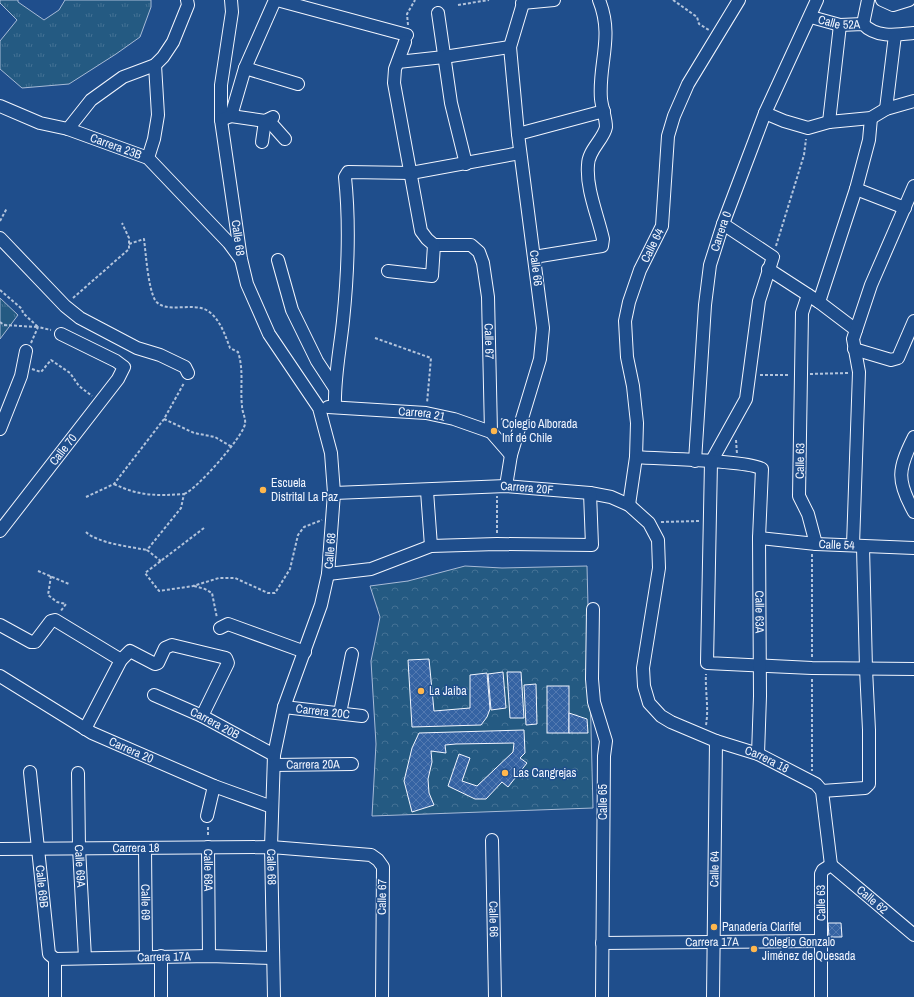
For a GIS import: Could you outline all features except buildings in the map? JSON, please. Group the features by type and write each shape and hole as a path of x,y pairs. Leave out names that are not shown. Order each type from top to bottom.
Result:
{"street":[{"path":"68,129 91,100 123,77 155,65 163,57 173,42 188,5 187,0"},
{"name":"Calle 68","path":"231,0 232,12 221,85 241,259 247,284 269,334 319,408 331,453 334,493 328,574 321,605 284,707 274,760 271,847 274,997"},
{"path":"276,0 406,39 395,69 394,83 422,230 427,239 434,245 432,276 388,271"},
{"name":"Calle 68","path":"226,118 245,68 276,0"},
{"path":"398,62 510,47 523,2 554,0"},
{"path":"534,257 602,246 604,239 588,179 589,156 606,127 601,99 606,27 605,15 599,0"},
{"name":"Calle 64","path":"629,505 636,457 637,423 633,386 627,358 625,321 640,270 662,226 668,136 674,116 688,84 739,0"},
{"name":"Carrera 0","path":"695,461 705,305 710,265 722,224 765,113 811,17 817,0"},
{"path":"863,24 868,0"},
{"path":"882,0 893,5 909,0"},
{"path":"438,13 451,103 466,164"},
{"name":"Calle 52A","path":"811,17 840,25 863,24 869,31 895,35 914,33"},
{"path":"829,122 840,25"},
{"path":"886,109 895,35"},
{"name":"Calle 66","path":"502,486 540,359 543,328 520,153 510,47"},
{"path":"148,158 154,139 158,115 155,65"},
{"path":"245,68 298,84"},
{"path":"765,113 784,121 808,128 829,122 871,118 886,109 914,101"},
{"name":"Carrera 23B","path":"0,106 40,123 68,129 148,158 228,243 241,259"},
{"path":"518,134 604,111"},
{"path":"226,118 269,120 285,139"},
{"path":"819,302 856,189 869,140 871,118"},
{"path":"262,142 269,120"},
{"path":"335,407 334,387 339,357 348,253 345,177 348,172 411,173 520,153"},
{"path":"831,865 822,791 865,788 869,784 869,730 858,546 859,372 853,339 871,285 914,186"},
{"path":"856,189 905,208"},
{"path":"722,224 773,257 759,301 746,399 711,462 707,663 760,666 914,669"},
{"path":"0,238 65,306 80,318 137,348 160,355 185,366 188,372"},
{"name":"Calle 67","path":"434,245 471,246 479,252 483,263 488,297 491,432"},
{"path":"278,260 292,310 317,361 334,387"},
{"path":"768,269 819,302 856,330"},
{"name":"Calle 63","path":"808,295 802,313 799,496 808,514 816,544"},
{"path":"854,349 891,360 898,358 914,321"},
{"name":"Calle 70","path":"0,532 118,379 124,367 116,361 61,334"},
{"path":"0,430 14,394 26,351"},
{"name":"Carrera 21","path":"319,408 335,407 426,413 454,419 491,432"},
{"path":"491,432 511,456"},
{"path":"914,437 902,460 901,487 914,512"},
{"path":"636,457 738,463"},
{"name":"Calle 63A","path":"738,463 758,466 762,469 759,538 760,666 758,754"},
{"name":"Carrera 20F","path":"334,493 426,491 502,486 590,493 611,497 629,505 649,523"},
{"path":"426,491 431,546"},
{"path":"328,574 371,569 431,546 497,544 592,545 590,493"},
{"name":"Carrera 18","path":"649,523 658,540 659,568 643,668 644,686 649,703 661,716 716,741 758,754 813,781 822,791"},
{"name":"Calle 54","path":"759,538 816,544 914,548"},
{"name":"Calle 65","path":"593,609 592,679 594,702 606,741 604,756 602,997"},
{"path":"0,625 31,642 35,642 51,621 55,620 121,660"},
{"path":"220,628 228,624 305,652"},
{"path":"85,729 121,660 130,651 155,664 158,663 165,648 172,645 226,658 228,663 202,716"},
{"path":"340,713 352,654"},
{"name":"Carrera 20","path":"0,676 85,729 214,786 272,807"},
{"name":"Carrera 20B","path":"154,694 202,716 274,760"},
{"name":"Carrera 20C","path":"284,707 362,716"},
{"name":"Calle 64","path":"713,997 712,943 716,741"},
{"name":"Carrera 20A","path":"274,760 352,764"},
{"name":"Calle 69B","path":"30,772 49,954 55,959 55,997"},
{"name":"Calle 69A","path":"78,773 79,848 85,958"},
{"path":"208,816 214,786"},
{"name":"Calle 66","path":"492,840 495,997"},
{"name":"Calle 68A","path":"208,847 209,956"},
{"name":"Calle 67","path":"271,847 371,855 378,860 383,867 382,997"},
{"name":"Carrera 18","path":"0,849 271,847"},
{"name":"Calle 69","path":"145,848 146,956"},
{"name":"Calle 63","path":"821,997 821,874 823,870 831,865"},
{"name":"Calle 62","path":"831,865 914,935"},
{"name":"Carrera 17A","path":"602,943 822,941"},
{"name":"Carrera 17A","path":"55,959 146,956 273,958"},
{"path":"161,956 162,997"}],"path":[{"path":"406,39 407,14 415,0"},
{"path":"458,5 489,0"},
{"path":"673,0 697,17 699,24 717,35"},
{"path":"773,257 804,155 808,128"},
{"path":"0,221 7,208"},
{"path":"65,306 129,249 129,238 122,223"},
{"path":"114,484 131,492 147,495 189,493 232,447 244,429 246,422 242,409 242,363 238,352 230,348 222,327 208,311 195,306 169,307 160,305 155,300 148,275 144,239 129,244"},
{"path":"0,290 22,309 23,312 38,327"},
{"path":"0,322 4,326 44,327 61,334"},
{"path":"26,351 38,327"},
{"path":"375,338 431,358 426,413"},
{"path":"23,363 41,372 51,360 70,373 79,386 100,401"},
{"path":"86,497 114,484 164,419 187,378 188,372"},
{"path":"749,375 802,375 859,372"},
{"path":"491,417 521,423"},
{"path":"164,419 194,433 215,437 232,447"},
{"path":"734,423 738,463"},
{"path":"497,544 502,486"},
{"path":"147,550 181,508 184,494"},
{"path":"204,528 162,562 145,573 159,591 193,586 219,578 235,578 268,593 275,593 290,569 298,535 304,527 332,517"},
{"path":"649,523 710,520"},
{"path":"86,532 90,535 110,542 147,550 162,562"},
{"path":"38,571 69,584"},
{"path":"51,576 48,595 57,602 66,604 55,620"},
{"path":"193,586 205,589 212,593 220,628"},
{"path":"706,722 708,712 706,701 707,663"},
{"name":"Calle 68A","path":"208,816 208,847"}],"green space":[{"path":"0,0 18,0 18,2 44,20 59,10 65,0 151,0 151,7 140,37 69,84 22,88 0,69 0,41 17,20 0,3"},
{"path":"0,298 18,315 0,339"},
{"path":"465,566 502,568 587,566 593,808 372,816 376,744 371,661 380,617 370,586 408,581"}],"place":[{"name":"Colegio Alborada Inf de Chile","path":"494,431"},
{"name":"Escuela Distrital La Paz","path":"263,490"},
{"name":"La Jaiba","path":"421,691"},
{"name":"Las Cangrejas","path":"505,773"},
{"name":"Panadería Clarifel","path":"714,927"},
{"name":"Colegio Gonzalo Jiménez de Quesada","path":"754,949"}]}
